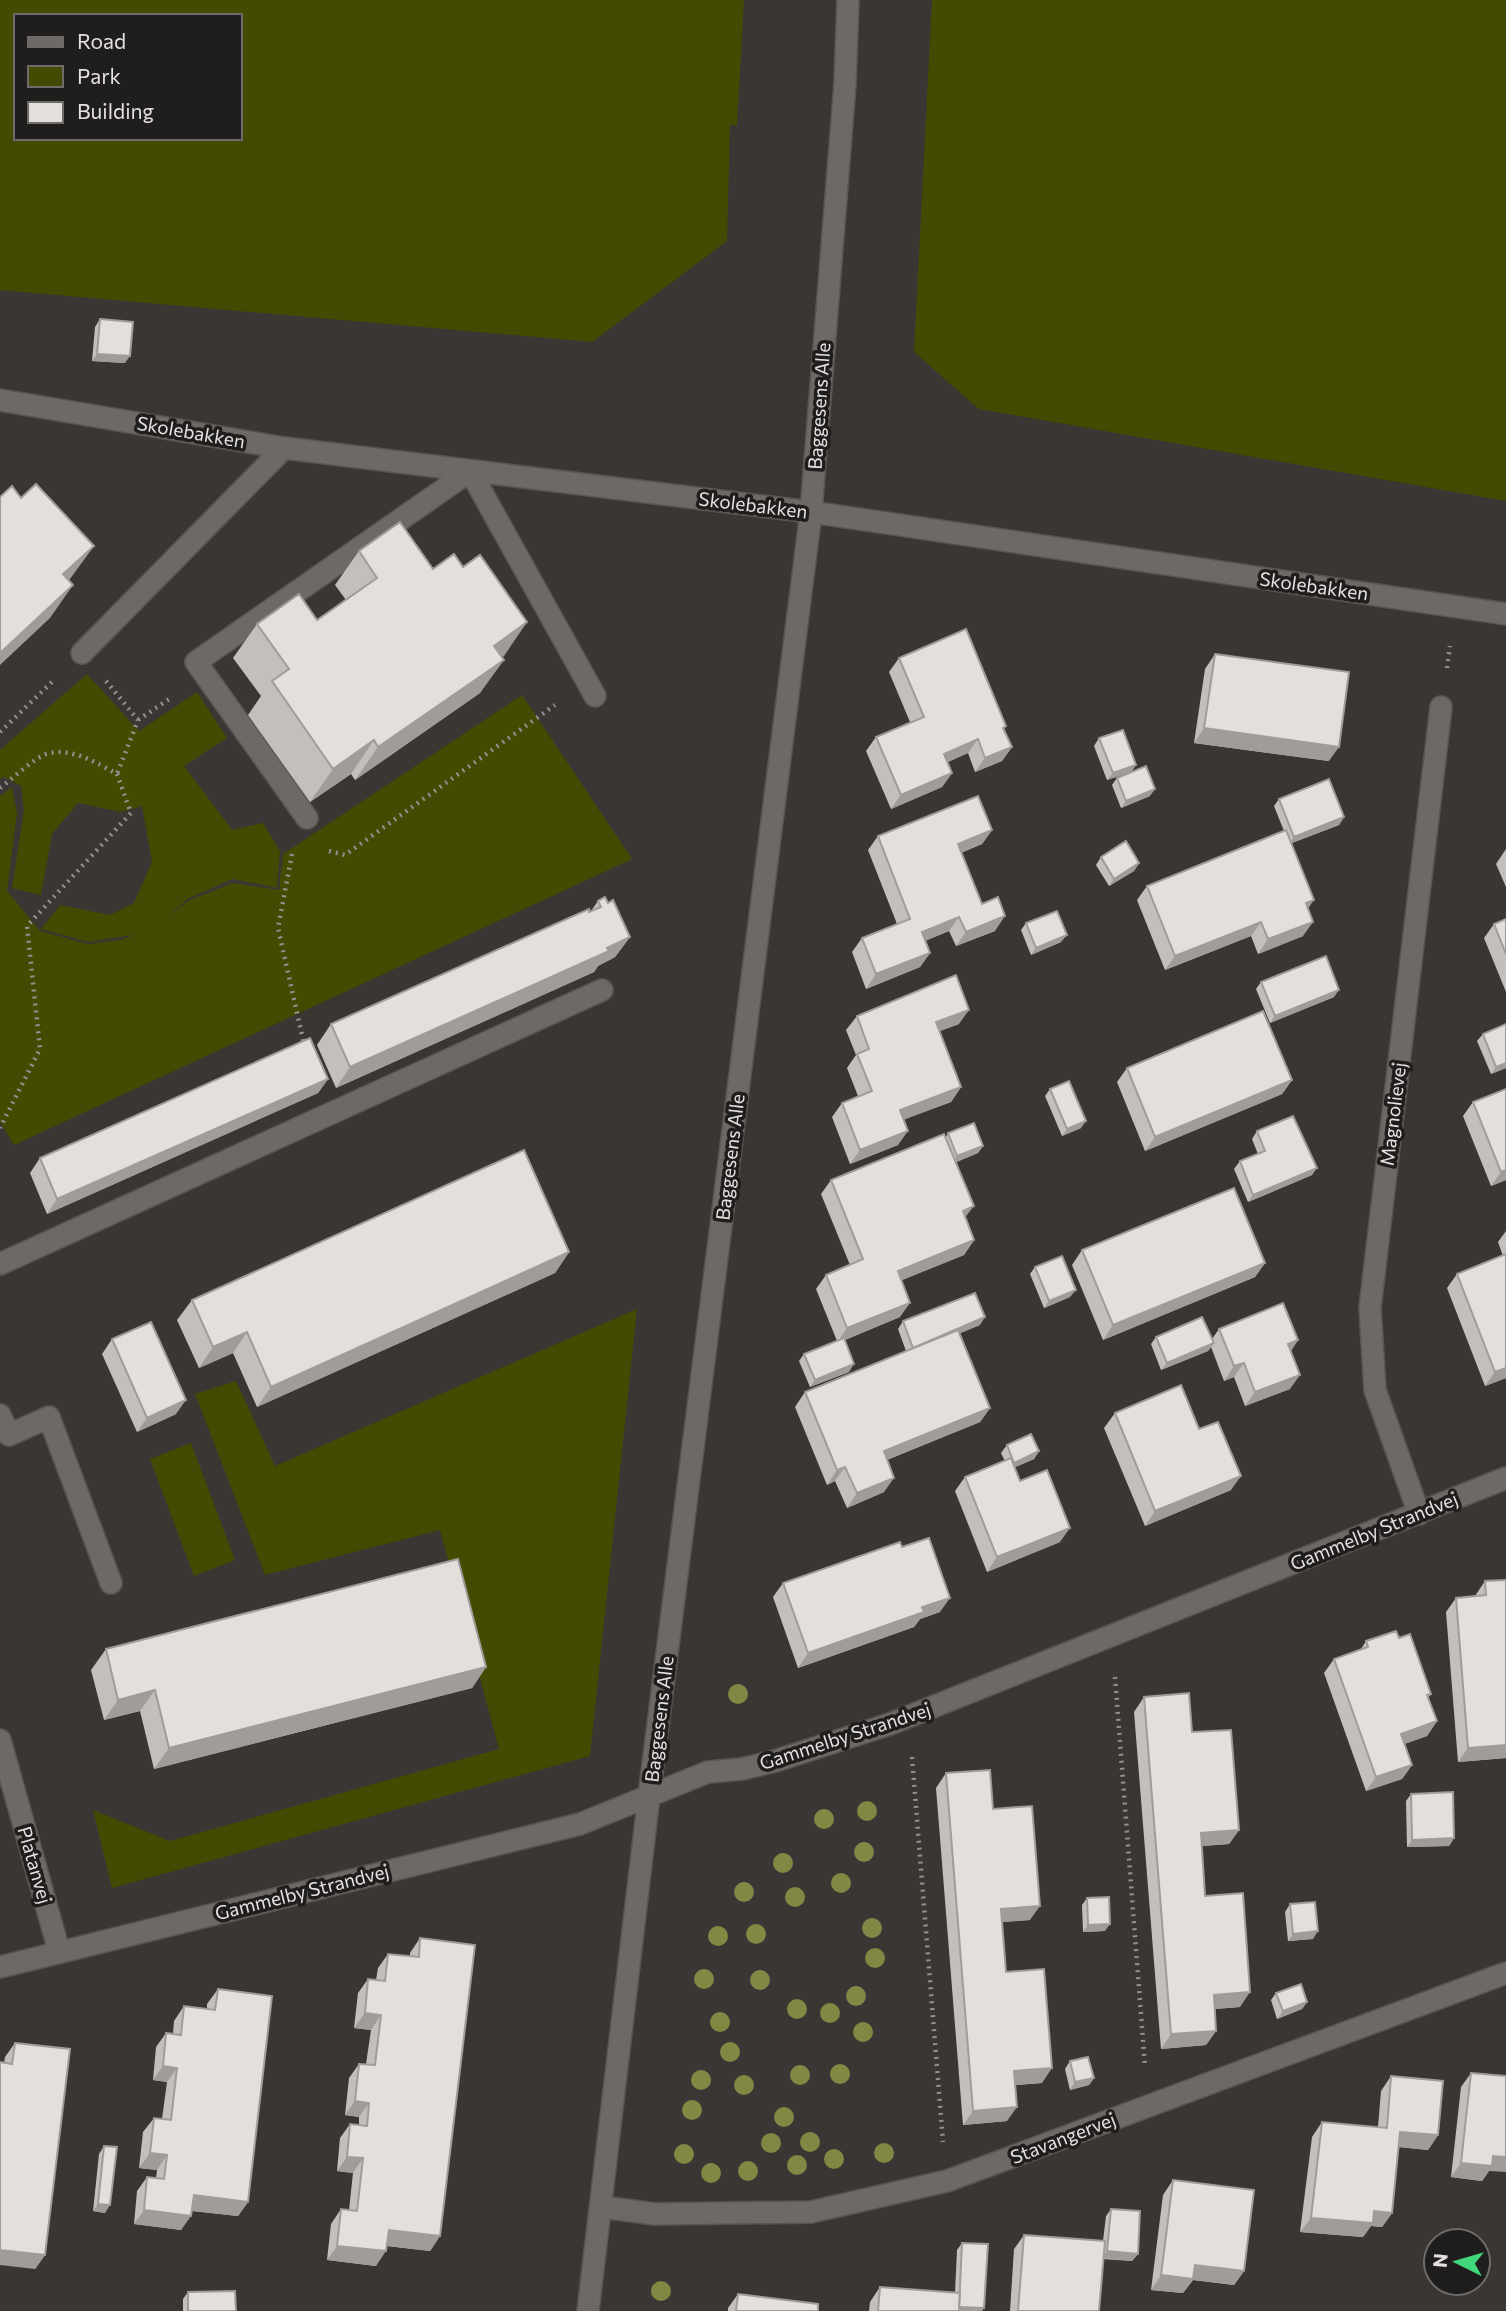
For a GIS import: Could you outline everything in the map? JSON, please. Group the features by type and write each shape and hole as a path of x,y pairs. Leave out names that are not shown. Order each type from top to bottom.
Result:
{"street":[{"name":"Baggesens Alle","path":"589,2311 649,1796 811,512 845,84 848,0"},
{"name":"Skolebakken","path":"2,402 284,447 811,512 1506,614"},
{"path":"82,653 284,447"},
{"path":"307,818 196,663 470,471 591,689"},
{"name":"Magnolievej","path":"1419,1514 1375,1390 1370,1308 1441,707"},
{"path":"0,1264 602,990"},
{"path":"0,1415 9,1435 49,1417 111,1583"},
{"name":"Gammelby Strandvej","path":"0,1967 580,1824 708,1772 742,1769 775,1761 890,1724 1506,1478"},
{"name":"Platanvej","path":"0,1740 59,1951"},
{"name":"Stavangervej","path":"602,2207 655,2214 811,2212 947,2181 1506,1973"}],"path":[{"path":"1441,707 1456,607"},
{"path":"0,732 82,653 138,720 117,774 131,813 27,926 40,1049 0,1128"},
{"path":"293,844 345,855 591,689"},
{"path":"0,788 45,755 67,753 93,761 117,774"},
{"path":"307,818 293,844 278,928 308,1054"},
{"path":"1112,1636 1148,2105"},
{"path":"908,1716 947,2181"}],"green space":[{"path":"0,0 744,0 737,126 730,125 727,241 592,342 0,290"},
{"path":"932,0 1506,0 1506,501 979,409 914,352"},
{"path":"87,674 139,731 197,692 227,738 184,766 232,830 263,823 280,851 277,888 233,879 189,898 168,916 190,900 233,883 279,890 283,854 522,695 632,859 14,1145 0,1122 0,796 12,787 17,813 7,891 40,931 88,944 120,940 134,935 88,942 41,929 60,905 110,915 134,903 152,862 142,806 120,812 78,803 52,834 41,895 12,888 24,810 21,786 4,777 0,779 0,750"},
{"path":"637,1309 590,1756 112,1888 93,1810 170,1841 499,1749 440,1530 265,1575 195,1394 236,1381 275,1466"},
{"path":"191,1443 235,1560 194,1576 150,1459"}],"building":[{"path":"100,319 133,322 130,356 97,354"},
{"path":"36,484 94,546 63,574 73,585 0,653 0,497 12,486 21,498"},
{"path":"400,522 433,569 454,554 463,567 480,555 527,622 494,646 504,660 378,747 374,740 333,769 272,681 289,669 257,624 299,594 317,620 377,578 359,551"},
{"path":"966,629 1012,747 985,758 978,739 944,754 952,773 901,795 876,737 924,717 899,658"},
{"path":"1215,654 1349,672 1339,747 1204,728"},
{"path":"1123,730 1136,765 1113,773 1099,738"},
{"path":"1146,766 1155,789 1126,801 1117,778"},
{"path":"1329,779 1344,817 1294,837 1279,799"},
{"path":"978,796 992,830 958,844 982,904 998,897 1005,916 966,932 959,917 922,932 930,953 876,974 862,938 910,919 878,836"},
{"path":"1286,830 1314,900 1306,903 1313,922 1268,939 1261,922 1175,956 1147,886"},
{"path":"1126,841 1139,863 1114,879 1101,857"},
{"path":"605,897 608,903 613,900 630,937 607,948 609,951 350,1067 331,1024 589,909 589,912 601,907 598,901"},
{"path":"1057,911 1067,935 1036,948 1026,923"},
{"path":"1506,919 1506,954 1494,924"},
{"path":"1326,956 1339,990 1275,1016 1261,982"},
{"path":"956,975 969,1010 936,1022 961,1087 900,1110 908,1131 860,1150 842,1103 872,1091 857,1054 869,1049 857,1016"},
{"path":"1263,1011 1292,1080 1155,1137 1127,1068"},
{"path":"1506,1024 1506,1063 1496,1067 1483,1034"},
{"path":"310,1038 328,1079 57,1199 40,1158"},
{"path":"1069,1081 1086,1121 1067,1129 1050,1089"},
{"path":"1506,1089 1506,1170 1501,1172 1473,1102"},
{"path":"1293,1116 1317,1168 1253,1195 1240,1161 1265,1151 1257,1131"},
{"path":"974,1123 983,1146 957,1156 948,1133"},
{"path":"944,1134 974,1206 963,1211 974,1240 898,1271 910,1303 847,1328 826,1275 863,1259 831,1180"},
{"path":"524,1150 569,1252 271,1387 247,1332 213,1347 192,1300"},
{"path":"1234,1188 1265,1263 1113,1325 1082,1250"},
{"path":"1506,1254 1506,1368 1495,1372 1457,1274"},
{"path":"1062,1256 1076,1290 1049,1301 1035,1267"},
{"path":"975,1293 985,1317 913,1348 903,1321"},
{"path":"1283,1303 1298,1340 1288,1344 1300,1375 1255,1392 1244,1363 1234,1366 1219,1329"},
{"path":"1202,1317 1214,1343 1167,1363 1156,1337"},
{"path":"151,1322 186,1400 147,1418 112,1339"},
{"path":"958,1330 990,1408 884,1451 894,1478 857,1493 845,1467 837,1470 805,1392"},
{"path":"844,1338 854,1364 815,1380 804,1354"},
{"path":"1181,1385 1199,1429 1218,1422 1241,1476 1155,1511 1115,1413"},
{"path":"1031,1434 1039,1451 1014,1463 1007,1445"},
{"path":"1011,1458 1020,1481 1047,1470 1070,1528 997,1557 965,1477"},
{"path":"929,1538 950,1598 922,1607 924,1612 808,1653 783,1583 900,1542 902,1547"},
{"path":"458,1559 486,1667 169,1748 155,1690 118,1700 106,1649"},
{"path":"1506,1580 1506,1745 1468,1748 1456,1598 1486,1595 1485,1581"},
{"path":"1396,1631 1399,1638 1410,1634 1431,1694 1427,1695 1437,1721 1401,1734 1412,1765 1376,1777 1334,1659 1368,1647 1366,1641"},
{"path":"1189,1693 1192,1732 1231,1730 1239,1830 1201,1833 1205,1896 1243,1893 1250,1992 1214,1995 1216,2031 1171,2034 1144,1697"},
{"path":"990,1770 993,1809 1032,1806 1040,1906 1001,1909 1006,1972 1044,1969 1052,2068 1014,2071 1017,2107 973,2111 946,1773"},
{"path":"1453,1792 1454,1838 1412,1840 1411,1794"},
{"path":"1109,1897 1110,1924 1088,1925 1087,1898"},
{"path":"1315,1902 1318,1931 1293,1934 1290,1904"},
{"path":"420,1938 475,1945 440,2236 389,2230 386,2251 337,2246 341,2209 357,2211 363,2158 347,2157 350,2124 367,2126 369,2103 355,2101 359,2064 375,2065 381,2015 365,2013 368,1979 385,1981 388,1954 419,1957"},
{"path":"1301,1984 1307,2002 1283,2011 1276,1993"},
{"path":"218,1989 272,1996 248,2202 194,2195 191,2216 144,2210 147,2177 164,2179 167,2155 150,2153 154,2118 171,2120 177,2068 163,2066 166,2033 181,2035 184,2006 215,2010"},
{"path":"15,2043 70,2049 45,2255 0,2250 0,2062 12,2064"},
{"path":"1088,2057 1094,2078 1075,2082 1070,2061"},
{"path":"1471,2073 1506,2076 1506,2157 1493,2156 1492,2166 1461,2163"},
{"path":"1391,2076 1443,2081 1438,2135 1400,2132 1392,2213 1374,2211 1373,2223 1311,2218 1322,2122 1387,2128"},
{"path":"104,2146 117,2147 110,2205 98,2204"},
{"path":"1173,2180 1254,2190 1244,2271 1195,2265 1193,2279 1161,2275"},
{"path":"1111,2209 1140,2211 1138,2254 1107,2251"},
{"path":"1024,2235 1105,2241 1099,2311 1018,2311"},
{"path":"962,2243 988,2244 984,2308 959,2307"},
{"path":"880,2287 960,2293 959,2311 878,2311"},
{"path":"235,2291 236,2311 188,2311 188,2292"},
{"path":"738,2294 818,2304 818,2311 736,2311"}]}
